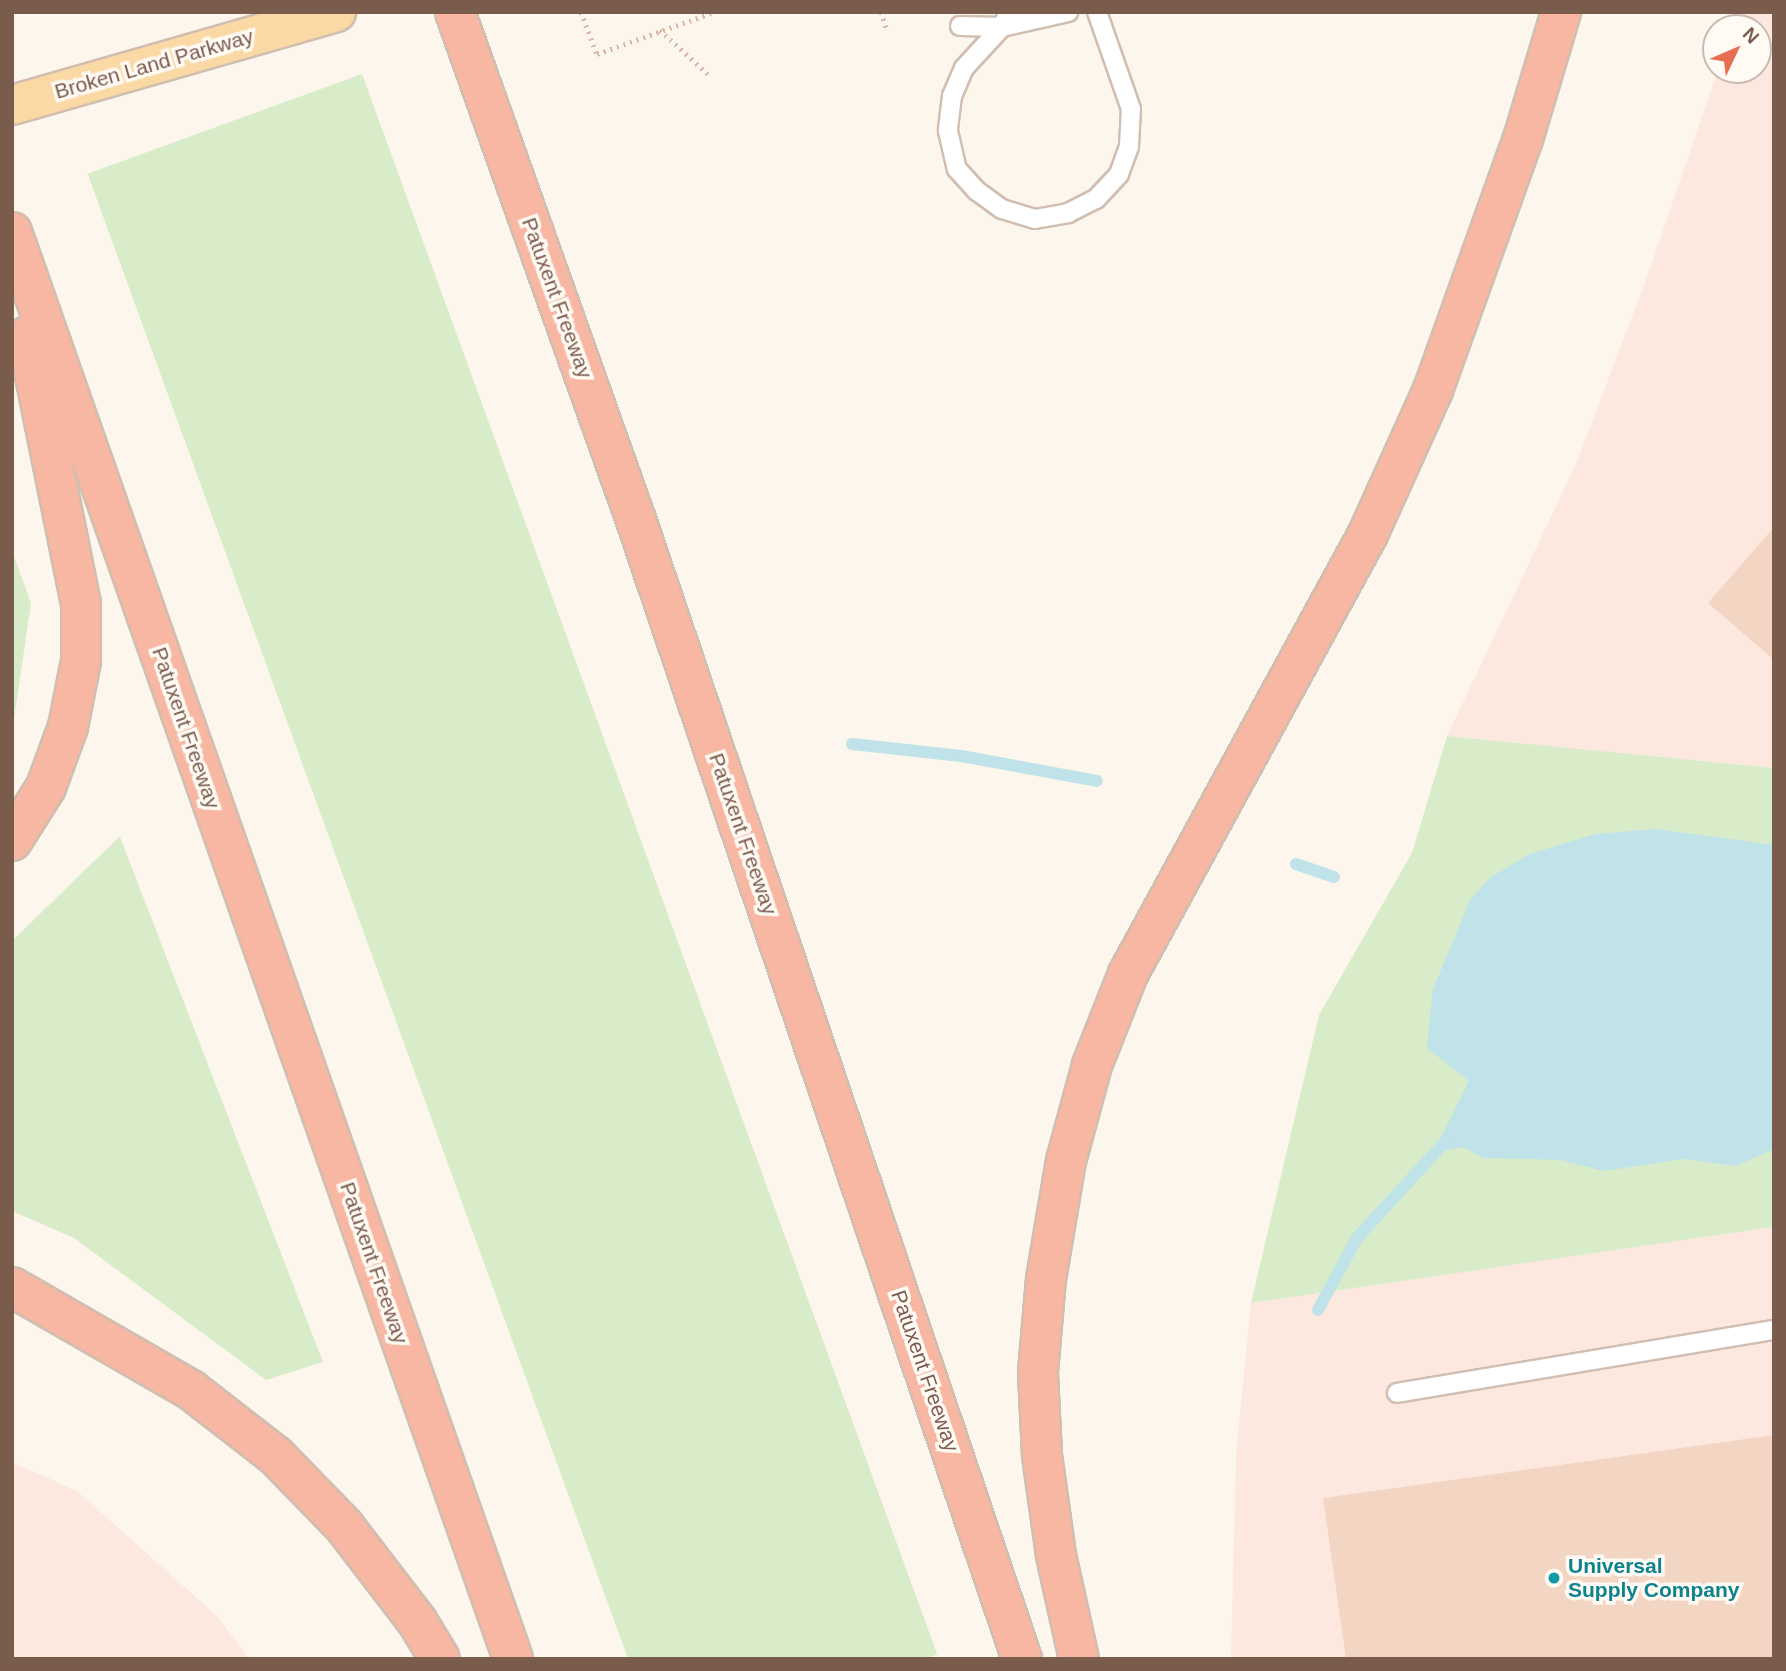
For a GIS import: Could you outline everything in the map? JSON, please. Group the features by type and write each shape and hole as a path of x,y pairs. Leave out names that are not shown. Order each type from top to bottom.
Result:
{"highway":[{"name":"Patuxent Freeway","path":"455,12 636,520 1022,1659"},
{"path":"1079,1659 1056,1555 1042,1455 1038,1372 1046,1279 1064,1174 1092,1065 1128,974 1368,534 1433,390 1519,151 1559,15"},
{"name":"Patuxent Freeway","path":"12,232 513,1659"},
{"path":"12,266 81,604 81,661 68,727 46,787 12,841"},
{"path":"12,1287 191,1390 276,1456 344,1526 417,1621 440,1659"}],"main road":[{"name":"Broken Land Parkway","path":"12,105 336,12"}],"lane":[{"path":"960,26 1068,12"},
{"path":"1006,20 964,68 952,96 948,131 957,169 977,191 1002,209 1035,219 1068,213 1096,199 1119,174 1129,146 1131,109 1097,12"},
{"path":"1397,1393 1774,1330"}],"path":[{"path":"581,12 597,54 714,12"},
{"path":"881,12 887,29"},
{"path":"660,30 708,74"}],"shaded area":[{"path":"1774,12 1774,768 1447,736 1576,464 1646,280 1713,84 1772,84 1772,14 1737,14"},
{"path":"1774,1227 1774,1659 1231,1659 1236,1456 1251,1303"},
{"path":"12,1462 77,1491 219,1618 249,1659 12,1659"}],"green space":[{"path":"362,74 937,1655 925,1659 628,1659 88,174"},
{"path":"12,551 31,603 12,733"},
{"path":"1447,736 1774,768 1774,1227 1251,1303 1319,1015 1412,853"},
{"path":"120,836 323,1362 266,1380 74,1238 12,1211 12,941"}],"water":[{"path":"1656,829 1774,845 1774,1149 1736,1166 1683,1159 1604,1171 1561,1160 1483,1158 1464,1147 1447,1150 1440,1139 1469,1081 1427,1048 1433,989 1470,900 1491,877 1530,854 1595,834"}],"building":[{"path":"1774,527 1774,660 1708,603"},
{"name":"Universal Supply Company","path":"1774,1435 1774,1659 1346,1659 1323,1498"}],"waterway":[{"path":"852,744 961,756 1097,781"},
{"path":"1296,864 1334,877"},
{"path":"1318,1310 1357,1238 1443,1144"}],"place":[{"name":"Universal Supply Company","path":"1554,1578"}]}
